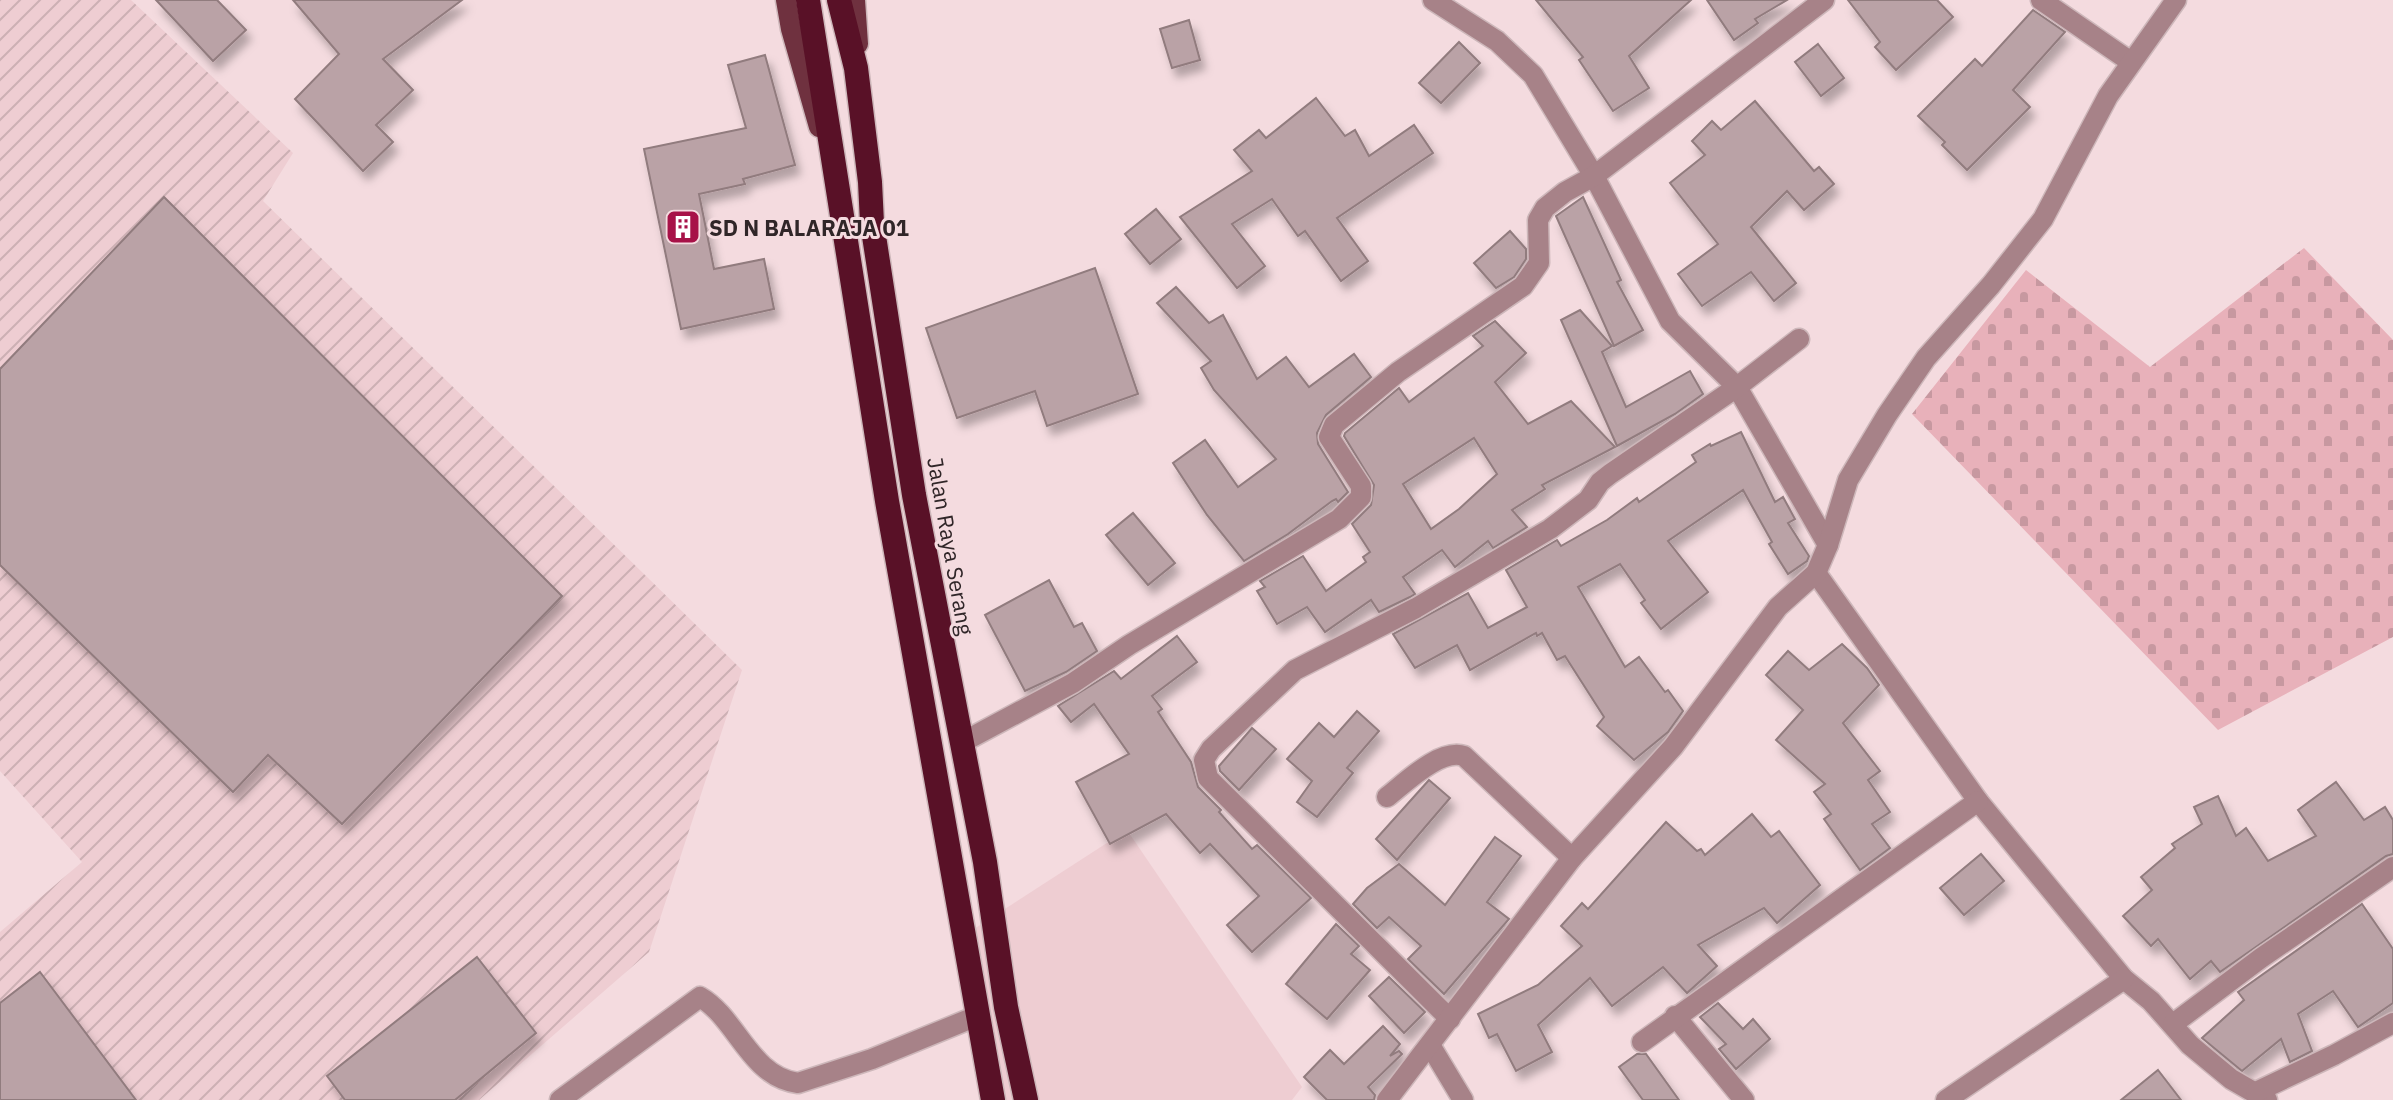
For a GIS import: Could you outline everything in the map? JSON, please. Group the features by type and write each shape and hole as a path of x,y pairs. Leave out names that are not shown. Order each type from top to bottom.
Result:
{"highway":[{"path":"808,0 885,486 993,1100"},
{"name":"Jalan Raya Serang","path":"839,0 856,68 872,223 914,495 985,862 1006,1007 1026,1100"},
{"path":"952,868 985,862"},
{"path":"977,1016 1006,1007"}],"main road":[{"path":"786,0 791,29 836,184"},
{"path":"855,0 870,182"}],"street":[{"path":"1433,0 1497,41 1533,75 1594,176 1670,321 1737,387 1828,545"},
{"path":"961,743 1073,683 1129,645 1339,519 1361,497 1361,486 1329,437 1334,425 1398,372 1523,286 1539,263 1538,220 1545,208 1565,192 1594,176 1824,0"},
{"path":"2041,0 2131,62"},
{"path":"1387,1100 1572,858 1673,747 1778,607 1816,573 1848,480 1887,415 1926,358 1991,285 2043,219 2108,96 2176,0"},
{"path":"1450,1019 1208,778 1204,760 1211,749 1295,670 1416,608 1550,529 1588,500 1600,482 1610,474 1737,387 1799,339"},
{"path":"1816,573 1978,801 2124,979 2173,1024 2190,1045 2231,1079 2261,1096 2393,1023"},
{"path":"1387,797 1427,766 1449,755 1464,756 1572,858"},
{"path":"1642,1042 1978,801"},
{"path":"2173,1024 2261,958 2393,867"},
{"path":"1946,1100 2124,979"},
{"path":"560,1100 700,997 722,1016 750,1053 789,1082 798,1083 872,1059 977,1016"},
{"path":"1675,1016 1744,1100"},
{"path":"1430,1045 1463,1100"}],"shaded area":[{"path":"0,0 131,0 293,153 263,201 742,670 649,952 479,1100 0,1100 0,932 82,862 0,771"},
{"path":"1127,830 1302,1087 1292,1100 980,1100 957,940"}],"green space":[{"path":"2304,248 2393,340 2393,637 2218,730 1912,414 2026,270 2150,367"}],"building":[{"path":"156,0 217,0 246,30 213,61"},
{"path":"293,0 462,0 383,59 413,90 376,125 393,142 363,171 295,99 339,54"},
{"path":"1536,0 1691,0 1629,56 1649,88 1613,111 1579,60 1583,57"},
{"path":"1707,0 1787,0 1755,19 1758,23 1734,40"},
{"path":"1848,0 1937,0 1953,17 1896,70 1875,47 1880,42"},
{"path":"2033,10 2065,32 2013,90 2030,107 1967,170 1942,145 1945,142 1918,116 1975,59 1982,66"},
{"path":"1189,20 1200,60 1172,68 1160,29"},
{"path":"1459,42 1480,63 1441,103 1419,83"},
{"path":"1818,44 1844,78 1821,96 1795,62"},
{"name":"SD N BALARAJA 01","path":"765,55 795,165 743,179 745,184 699,194 714,269 764,259 774,309 681,329 644,149 746,128 728,65"},
{"path":"1316,98 1345,136 1355,130 1369,156 1414,125 1433,153 1337,218 1368,261 1341,281 1305,231 1298,236 1272,199 1232,224 1265,266 1237,288 1180,217 1252,171 1234,150 1259,130 1266,138"},
{"path":"1755,101 1814,171 1819,167 1834,184 1804,210 1787,191 1751,227 1796,283 1774,301 1751,272 1702,306 1678,274 1718,244 1670,183 1705,155 1692,141 1712,121 1721,130"},
{"path":"164,197 562,596 342,824 268,755 233,792 0,565 0,369"},
{"path":"1583,197 1621,280 1617,282 1643,330 1614,346 1556,216"},
{"path":"1156,209 1181,239 1150,264 1125,234"},
{"path":"1510,231 1526,249 1526,259 1514,277 1496,288 1474,263"},
{"path":"1095,268 1138,394 1047,426 1035,391 957,418 926,328"},
{"path":"1176,287 1209,323 1223,315 1257,379 1286,357 1309,387 1354,354 1371,377 1326,415 1317,433 1318,444 1348,492 1338,502 1336,499 1332,501 1288,534 1244,561 1207,515 1173,463 1205,440 1238,487 1276,459 1214,390 1201,368 1211,361 1157,303"},
{"path":"1580,310 1612,346 1602,352 1626,407 1690,371 1703,394 1675,414 1617,446 1561,320"},
{"path":"1495,321 1526,353 1495,382 1528,424 1571,401 1615,447 1542,485 1545,489 1512,510 1527,527 1493,548 1488,541 1455,567 1442,550 1403,577 1415,594 1410,597 1379,612 1371,600 1325,632 1307,607 1277,624 1257,591 1265,587 1260,581 1303,556 1326,591 1366,562 1363,557 1370,552 1352,524 1371,505 1374,485 1345,433 1399,388 1409,402 1483,346 1473,336","holes":["1474,438 1497,474 1459,509 1431,529 1403,484"]},
{"path":"1741,432 1775,502 1783,497 1795,519 1788,523 1809,556 1807,561 1788,574 1769,544 1772,542 1743,490 1668,541 1708,592 1661,629 1641,603 1645,600 1620,564 1578,587 1625,667 1639,657 1683,711 1668,732 1634,760 1597,726 1604,717 1565,656 1557,660 1542,633 1537,636 1536,633 1470,670 1457,645 1415,668 1393,634 1468,593 1488,628 1527,607 1506,570 1557,540 1561,546 1607,520 1637,498 1639,502 1696,462 1692,455"},
{"path":"1133,513 1175,563 1148,585 1106,535"},
{"path":"1049,580 1074,627 1082,623 1097,651 1066,672 1025,691 985,615"},
{"path":"1177,636 1197,662 1152,696 1162,709 1158,712 1191,762 1198,787 1252,849 1257,845 1311,898 1252,952 1227,925 1259,896 1210,844 1200,853 1166,814 1110,844 1076,782 1129,754 1094,704 1071,722 1058,706 1114,671 1121,679"},
{"path":"1842,644 1867,668 1879,685 1843,723 1880,771 1868,780 1890,812 1872,824 1890,848 1860,870 1824,819 1831,814 1814,792 1825,784 1776,740 1803,710 1766,675 1788,651 1809,670"},
{"path":"1357,711 1379,731 1347,768 1353,773 1317,817 1297,802 1312,781 1287,759 1319,723 1334,737"},
{"path":"1252,728 1276,749 1239,790 1220,771 1219,766"},
{"path":"1429,780 1450,798 1397,860 1376,839"},
{"path":"2336,782 2364,820 2385,807 2393,820 2393,854 2220,972 2211,961 2190,979 2158,939 2151,946 2123,916 2152,890 2141,877 2175,848 2172,844 2202,824 2194,807 2218,796 2236,836 2246,828 2268,861 2316,836 2298,810"},
{"path":"1752,814 1771,837 1779,831 1820,885 1777,923 1764,908 1698,945 1717,966 1687,993 1663,967 1612,1006 1590,978 1538,1025 1552,1052 1516,1071 1497,1034 1489,1038 1478,1014 1538,985 1582,946 1561,926 1582,903 1588,909 1666,822 1705,855"},
{"path":"1495,837 1521,856 1487,902 1509,919 1444,994 1408,959 1421,946 1389,917 1377,928 1353,904 1367,888 1399,864 1445,905"},
{"path":"1981,854 2004,881 1964,915 1940,888"},
{"path":"2362,904 2393,949 2393,1003 2358,1027 2333,991 2298,1014 2312,1051 2290,1062 2281,1039 2242,1071 2202,1038 2244,1000 2238,992"},
{"path":"1336,924 1359,946 1351,954 1370,970 1327,1019 1286,984"},
{"path":"477,957 536,1033 455,1100 345,1100 327,1076"},
{"path":"40,972 136,1100 0,1100 0,1003"},
{"path":"1389,977 1425,1012 1404,1033 1369,996"},
{"path":"1718,1003 1743,1029 1753,1019 1770,1039 1736,1069 1719,1049 1726,1044 1700,1017"},
{"path":"1383,1026 1400,1044 1390,1056 1399,1051 1402,1054 1368,1087 1375,1095 1374,1100 1327,1100 1304,1077 1330,1050 1344,1064"},
{"path":"1637,1054 1646,1054 1679,1100 1643,1100 1619,1067"},
{"path":"2158,1070 2181,1100 2121,1100"}],"place":[{"name":"SD N BALARAJA 01","path":"683,227"}]}
